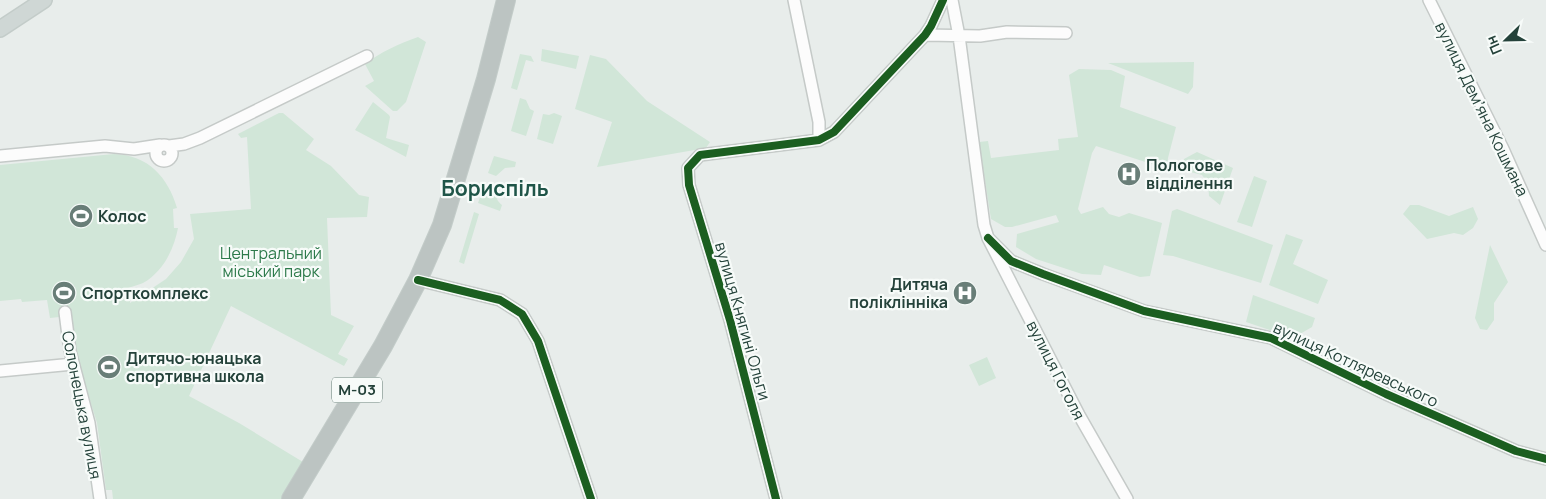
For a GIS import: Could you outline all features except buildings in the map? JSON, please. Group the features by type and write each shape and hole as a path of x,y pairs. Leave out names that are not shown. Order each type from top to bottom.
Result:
{"highway":[{"name":"М-03","path":"291,499 383,346 418,280 442,225 486,79 506,0"}],"main road":[{"path":"0,29 44,0"}],"street":[{"path":"794,0 818,122 819,140 834,132 924,35 931,26 943,0"},
{"name":"вулиця Гоголя","path":"952,0 960,36 984,225 988,238 1079,415 1127,499"},
{"name":"вулиця Демʼяна Кошмана","path":"1429,0 1503,149 1546,245"},
{"path":"924,35 980,36 1007,32 1066,33"},
{"path":"0,156 105,146 134,149 167,148 184,144 209,134 367,56"},
{"name":"вулиця Княгині Ольги","path":"776,499 730,320 689,185 688,168 700,155 819,140"},
{"path":"134,149 163,161 170,158 167,148"},
{"name":"вулиця Котляревського","path":"988,238 1011,261 1043,274 1144,311 1271,338 1386,394 1516,451 1546,459"},
{"path":"418,280 500,300 522,314 538,341 591,499"},
{"name":"Солонецька вулиця","path":"65,312 70,351 89,423 100,499"},
{"path":"0,371 73,364"}],"green space":[{"path":"418,37 426,42 406,102 397,111 393,111 365,86 374,81 365,64 390,49"},
{"path":"542,49 579,56 576,69 541,61"},
{"path":"520,54 531,56 534,62 526,60 517,90 511,88"},
{"path":"590,55 606,59 647,101 710,142 706,148 597,167 612,122 575,109"},
{"path":"1194,62 1193,87 1188,94 1108,63"},
{"path":"1079,69 1111,70 1125,76 1120,107 1176,127 1167,169 1096,146 1092,153 1078,209 1081,214 1103,207 1109,214 1119,217 1129,213 1162,223 1150,276 1140,277 1104,265 1101,275 1082,274 1036,259 1016,247 1017,234 1059,222 1056,215 1012,227 1005,227 991,219 979,142 988,141 991,158 1059,150 1058,139 1078,137 1069,75"},
{"path":"520,98 526,100 530,109 534,111 526,136 511,131"},
{"path":"373,102 390,117 386,138 409,145 406,157 355,130"},
{"name":"Центральний міський парк","path":"279,113 283,113 314,139 306,150 331,166 359,195 369,197 367,217 327,218 331,315 354,326 338,354 348,359 344,366 231,306 189,396 239,423 303,462 281,499 113,499 112,490 106,490 97,423 78,362 69,316 50,318 47,300 22,302 21,299 0,301 0,165 114,154 137,158 155,170 173,197 177,208 173,209 174,228 178,228 174,244 162,266 143,283 128,288 130,303 166,279 181,262 194,239 190,214 251,209 247,137 241,138 238,134"},
{"path":"554,113 562,116 553,144 537,139 543,114 549,115"},
{"path":"1197,152 1233,168 1220,205 1209,196 1208,183 1202,175 1183,170 1184,159"},
{"path":"494,156 516,162 515,167 505,168 496,176 488,173"},
{"path":"1254,176 1267,181 1252,227 1237,222"},
{"path":"484,186 496,191 497,199 502,205 500,211 478,203"},
{"path":"1410,205 1419,205 1449,216 1473,207 1478,219 1473,228 1463,235 1454,233 1427,239 1403,214"},
{"path":"1177,209 1273,245 1261,283 1173,256 1163,255 1172,211"},
{"path":"474,212 479,214 464,264 459,262"},
{"path":"1286,234 1303,240 1293,264 1328,280 1318,304 1269,285"},
{"path":"1490,245 1508,282 1494,303 1494,320 1487,330 1480,329 1475,318"},
{"path":"1253,295 1315,318 1312,327 1293,338 1246,322"},
{"path":"987,357 996,378 979,386 969,365"}],"cycle path":[{"path":"776,499 730,320 689,185 688,168 700,155 819,140 834,132 925,35 943,0"},
{"path":"988,238 1011,261 1043,274 1144,311 1271,338 1386,394 1516,451 1546,459"},
{"path":"418,280 500,300 522,314 538,341 591,499"}],"place":[{"name":"Пологове відділення","path":"1129,174"},
{"name":"Колос","path":"81,216"},
{"name":"Спорткомплекс","path":"64,293"},
{"name":"Дитяча поліклінніка","path":"965,293"},
{"name":"Дитячо-юнацька спортивна школа","path":"109,367"}],"district":[{"name":"Бориспіль","path":"495,189"}]}
